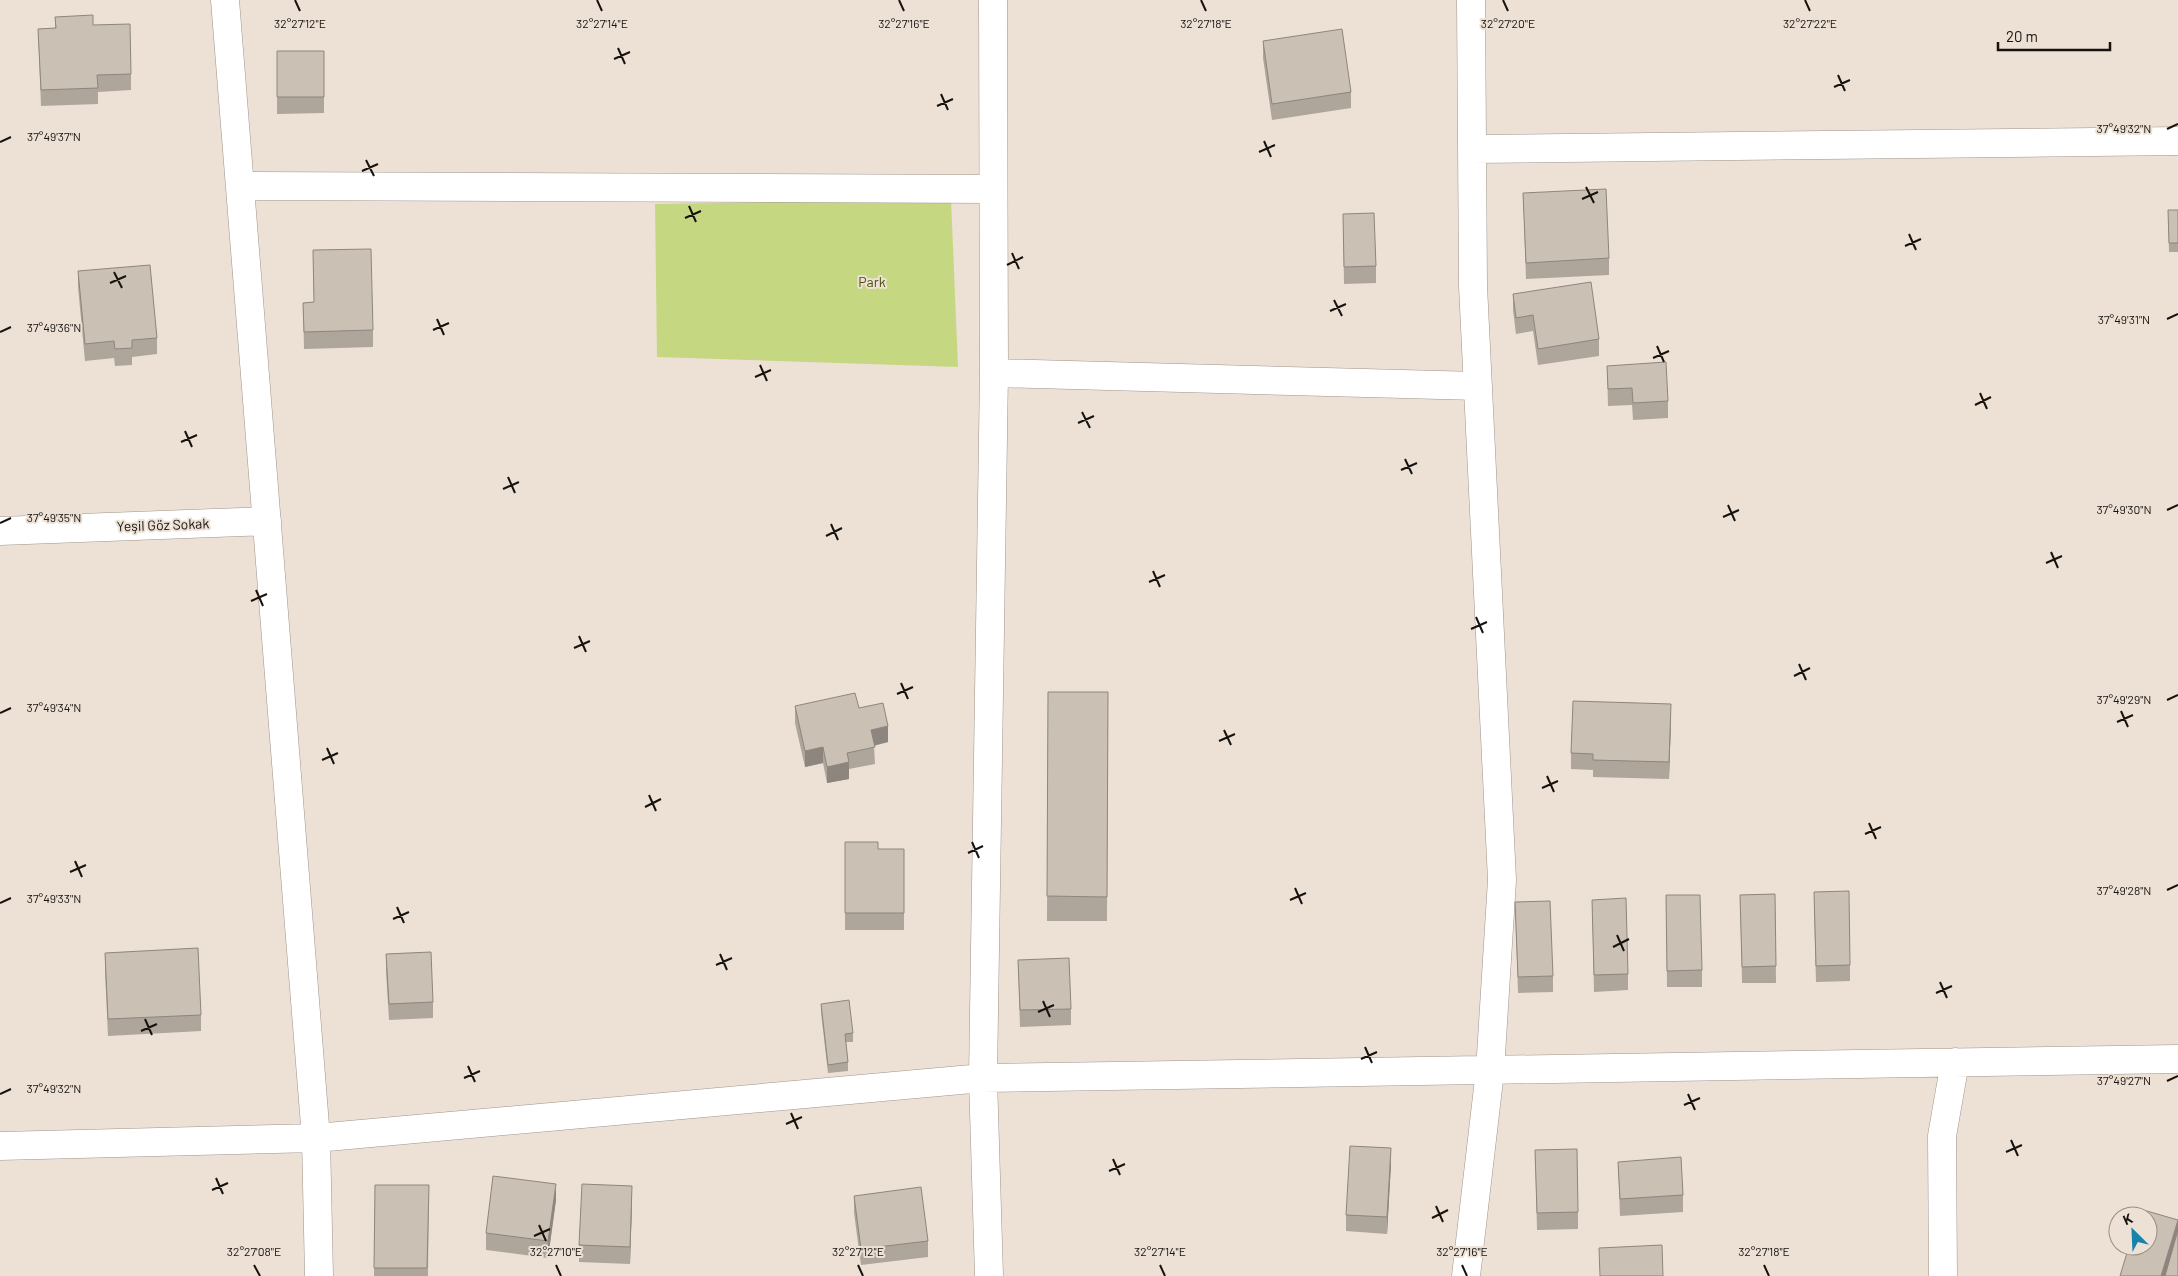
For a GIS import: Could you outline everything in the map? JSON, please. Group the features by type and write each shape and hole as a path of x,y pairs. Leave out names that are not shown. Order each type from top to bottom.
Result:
{"street":[{"path":"225,0 316,1138 319,1276"},
{"path":"989,1276 983,1078 994,373 993,0"},
{"path":"1466,1276 1490,1071 1502,880 1473,286 1471,0"},
{"path":"1472,149 2178,141"},
{"path":"240,186 993,189"},
{"path":"994,373 1478,386"},
{"name":"Yeşil Göz Sokak","path":"0,530 267,521"},
{"path":"0,1146 316,1138 983,1078 2178,1060"},
{"path":"1943,1276 1942,1136 1955,1062"}],"green space":[{"name":"Park","path":"951,199 958,367 657,357 655,204"}],"building":[{"path":"93,15 93,25 130,24 131,74 97,75 98,88 41,90 38,29 56,28 55,17"},
{"path":"1342,29 1351,92 1272,104 1263,41"},
{"path":"277,51 324,51 324,97 277,97"},
{"path":"1606,189 1609,258 1526,263 1523,193"},
{"path":"2168,210 2178,210 2178,243 2169,243"},
{"path":"1374,213 1376,266 1344,267 1343,214"},
{"path":"371,249 373,330 304,332 303,303 314,302 313,250"},
{"path":"150,265 157,338 132,340 132,348 115,349 114,341 85,344 78,271"},
{"path":"1591,282 1599,339 1538,349 1533,315 1516,318 1513,294"},
{"path":"1666,362 1668,401 1633,403 1632,388 1608,389 1607,366"},
{"path":"1048,692 1108,692 1107,897 1047,896"},
{"path":"855,693 859,708 883,703 888,726 871,730 875,747 847,753 849,762 827,767 823,747 805,751 795,706"},
{"path":"1573,701 1671,704 1669,762 1593,760 1593,754 1571,753"},
{"path":"845,842 878,842 878,849 904,849 904,913 845,913"},
{"path":"1849,891 1850,965 1816,966 1814,892"},
{"path":"1775,894 1776,966 1742,967 1740,895"},
{"path":"1666,895 1700,895 1702,970 1667,971"},
{"path":"1626,898 1628,974 1594,975 1592,900"},
{"path":"1550,901 1553,976 1518,977 1515,902"},
{"path":"198,948 201,1015 108,1019 105,953"},
{"path":"431,952 433,1002 389,1004 386,954"},
{"path":"1069,958 1071,1009 1020,1010 1018,960"},
{"path":"849,1000 853,1033 845,1034 848,1062 828,1065 821,1004"},
{"path":"1350,1146 1391,1148 1387,1217 1346,1215"},
{"path":"1577,1149 1578,1212 1537,1213 1535,1150"},
{"path":"1681,1157 1683,1195 1620,1199 1618,1162"},
{"path":"493,1176 556,1184 548,1241 486,1233"},
{"path":"582,1184 632,1186 630,1247 579,1245"},
{"path":"375,1185 429,1185 427,1268 374,1268"},
{"path":"921,1187 928,1241 861,1249 854,1196"},
{"path":"2158,1214 2178,1220 2161,1276 2120,1276 2126,1256 2158,1256"},
{"path":"2178,1230 2178,1276 2165,1276"},
{"path":"1662,1245 1663,1276 1600,1276 1599,1248"}]}
